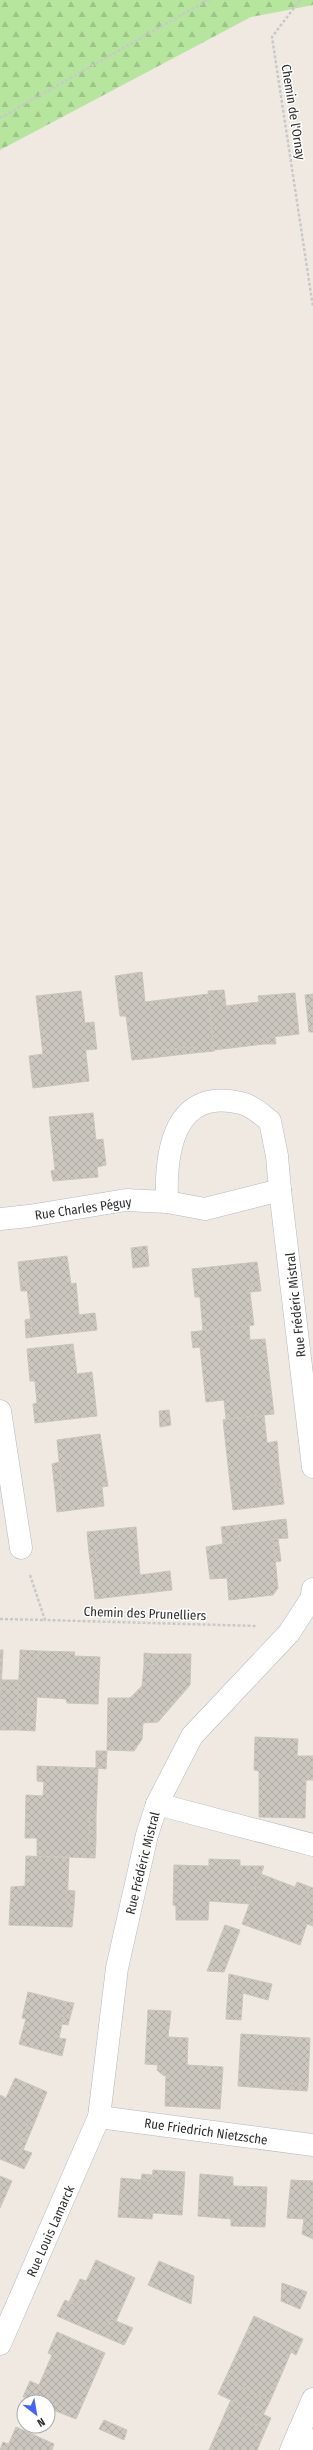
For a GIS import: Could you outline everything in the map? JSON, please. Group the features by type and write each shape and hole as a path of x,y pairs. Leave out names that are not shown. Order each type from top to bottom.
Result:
{"street":[{"path":"167,1202 166,1174 174,1135 186,1114 210,1100 243,1103 270,1121 277,1156 280,1190"},
{"name":"Rue Charles Péguy","path":"0,1219 29,1216 126,1200 167,1202 206,1209 280,1190"},
{"name":"Rue Frédéric Mistral","path":"280,1190 313,1467"},
{"path":"0,1411 21,1548"},
{"name":"Rue Frédéric Mistral","path":"99,2117 117,1968 147,1834 157,1804 192,1736 289,1634 311,1599 313,1589"},
{"path":"157,1804 313,1845"},
{"name":"Rue Friedrich Nietzsche","path":"99,2117 313,2145"},
{"name":"Rue Louis Lamarck","path":"0,2344 99,2117"},
{"path":"301,2442 313,2399"}],"path":[{"path":"0,118 206,1 212,0"},
{"name":"Chemin de l'Ornay","path":"300,0 272,37 313,307"},
{"path":"21,1548 45,1620"},
{"name":"Chemin des Prunelliers","path":"0,1620 263,1627"}],"green space":[{"path":"0,0 313,0 313,5 251,17 0,150"}],"building":[{"path":"142,972 145,1002 208,994 214,1051 194,1053 193,1047 150,1051 151,1058 132,1060 126,1016 120,1016 115,976"},
{"path":"224,990 226,1006 259,1002 258,996 295,993 299,1034 264,1038 264,1044 214,1050 208,991"},
{"path":"81,991 85,1023 94,1022 96,1042 85,1044 89,1081 33,1088 29,1056 43,1054 36,996"},
{"path":"313,994 313,1032 309,1032 305,995"},
{"path":"275,1037 276,1044 264,1044 264,1038"},
{"path":"96,1042 97,1049 85,1050 85,1044"},
{"path":"193,1047 194,1053 151,1058 150,1051"},
{"path":"93,1113 96,1140 103,1139 106,1165 97,1167 98,1177 53,1181 51,1171 55,1170 49,1117"},
{"path":"147,1246 149,1266 133,1268 131,1248"},
{"path":"67,1256 71,1284 76,1283 79,1315 95,1313 97,1330 33,1337 26,1281 20,1282 18,1262"},
{"path":"257,1262 260,1283 249,1285 254,1325 203,1331 200,1297 195,1297 192,1269"},
{"path":"26,1281 28,1291 21,1291 20,1282"},
{"path":"260,1283 261,1291 250,1292 249,1285"},
{"path":"30,1319 33,1337 26,1338 25,1320"},
{"path":"249,1325 250,1340 265,1339 274,1414 226,1419 224,1400 206,1402 200,1347 193,1348 191,1332"},
{"path":"73,1344 77,1374 92,1372 97,1416 35,1423 33,1404 37,1403 35,1381 30,1381 27,1349"},
{"path":"169,1410 171,1425 160,1427 159,1411"},
{"path":"264,1415 267,1443 277,1441 279,1465 274,1466 276,1488 282,1489 284,1504 233,1510 223,1420"},
{"path":"100,1434 108,1486 102,1487 104,1506 57,1512 55,1491 62,1490 57,1440"},
{"path":"59,1462 62,1490 55,1491 52,1464"},
{"path":"279,1465 282,1489 276,1488 274,1466"},
{"path":"286,1519 288,1538 273,1539 278,1588 273,1595 229,1600 227,1578 210,1579 206,1547 240,1541 238,1525"},
{"path":"238,1525 240,1541 223,1544 221,1527"},
{"path":"136,1527 140,1575 170,1571 172,1590 95,1599 93,1581 99,1580 96,1552 89,1553 87,1532"},
{"path":"273,1539 278,1539 281,1561 276,1562"},
{"path":"96,1552 99,1580 93,1581 89,1553"},
{"path":"0,1650 3,1650 1,1689 18,1690 17,1730 0,1730"},
{"path":"20,1650 39,1651 39,1659 20,1657"},
{"path":"39,1651 75,1652 74,1656 100,1657 98,1704 67,1703 66,1699 37,1697 36,1715 17,1714 20,1657 39,1659"},
{"path":"144,1653 153,1654 153,1665 144,1665"},
{"path":"153,1654 191,1654 190,1685 158,1722 143,1723 142,1739 134,1751 107,1750 108,1698 130,1698 142,1686 144,1665 153,1665"},
{"path":"1,1680 19,1680 18,1690 1,1689"},
{"path":"17,1714 36,1715 35,1731 17,1730"},
{"path":"255,1737 298,1739 297,1756 313,1756 313,1780 306,1780 305,1818 259,1817 259,1771 254,1770"},
{"path":"96,1751 107,1751 106,1769 96,1768"},
{"path":"37,1766 98,1768 96,1816 90,1815 89,1841 96,1841 95,1858 37,1856 37,1838 25,1838 26,1795 43,1796 44,1782 37,1781"},
{"path":"90,1815 96,1816 96,1841 89,1841"},
{"path":"26,1856 69,1858 67,1906 74,1906 72,1927 9,1925 11,1887 25,1886"},
{"path":"209,1859 240,1860 240,1866 264,1866 250,1904 209,1901 208,1920 176,1920 176,1906 173,1905 174,1865 209,1866"},
{"path":"261,1874 313,1894 313,1926 307,1924 300,1945 242,1924"},
{"path":"297,1882 313,1888 313,1894 295,1887"},
{"path":"67,1890 75,1891 74,1906 67,1906"},
{"path":"225,1925 240,1930 224,1972 207,1971"},
{"path":"229,1974 272,1984 268,2000 243,1993 241,2020 226,2019"},
{"path":"28,1992 67,2002 59,2038 66,2039 62,2056 19,2044 26,2019 22,2018"},
{"path":"67,2002 74,2003 68,2025 62,2024"},
{"path":"148,2010 171,2011 168,2037 188,2038 187,2065 223,2067 220,2109 165,2106 166,2075 164,2076 157,2070 158,2065 145,2064"},
{"path":"241,2034 310,2038 308,2085 275,2082 275,2089 238,2086"},
{"path":"15,2078 47,2092 34,2124 29,2121 17,2148 32,2153 24,2169 0,2159 0,2095 6,2098"},
{"path":"275,2082 308,2085 307,2091 275,2089"},
{"path":"29,2121 34,2124 23,2150 17,2148"},
{"path":"153,2170 185,2172 182,2215 153,2213 152,2219 118,2217 121,2178 152,2181"},
{"path":"142,2174 152,2175 152,2181 141,2180"},
{"path":"200,2174 233,2177 233,2186 267,2187 265,2227 231,2226 231,2219 198,2216"},
{"path":"0,2176 12,2181 0,2208"},
{"path":"291,2180 313,2181 313,2239 302,2234 304,2219 287,2218"},
{"path":"96,2260 135,2278 116,2321 111,2319 103,2336 57,2316 65,2300 75,2305"},
{"path":"159,2261 194,2276 191,2304 148,2285"},
{"path":"80,2279 86,2281 75,2305 69,2302"},
{"path":"282,2283 307,2292 300,2309 281,2301"},
{"path":"254,2316 303,2339 296,2355 291,2352 270,2401 225,2379"},
{"path":"111,2319 133,2328 124,2345 103,2336"},
{"path":"57,2332 105,2353 76,2419 56,2411 56,2394 24,2394 30,2381 39,2385 52,2355 48,2353"},
{"path":"225,2379 270,2401 263,2415 218,2394"},
{"path":"231,2400 271,2418 266,2429 226,2411"},
{"path":"226,2411 266,2429 257,2450 209,2450"},
{"path":"104,2420 127,2430 124,2440 99,2429"},
{"path":"16,2427 16,2434 32,2434 54,2444 52,2450 6,2450"},
{"path":"3,2442 8,2444 6,2450 0,2450"}]}
